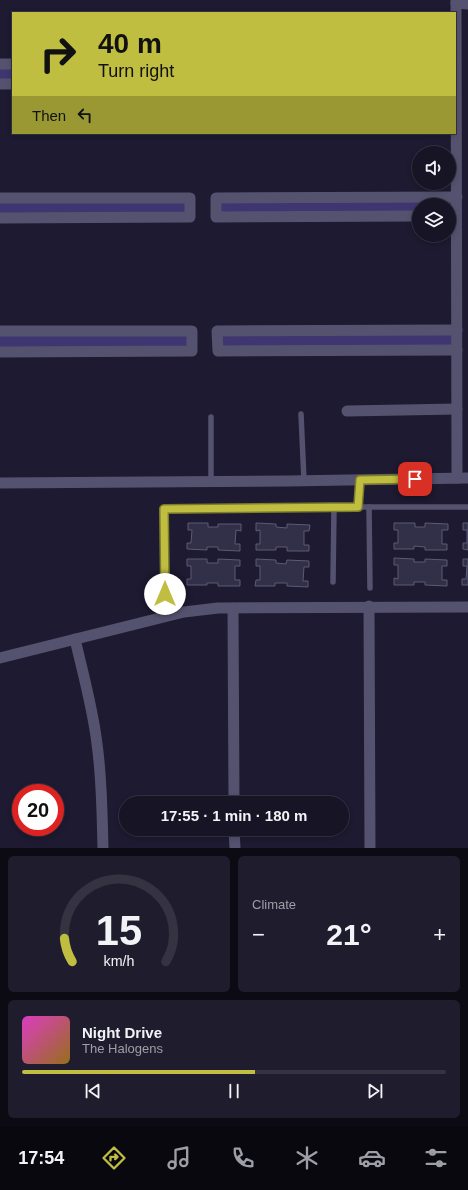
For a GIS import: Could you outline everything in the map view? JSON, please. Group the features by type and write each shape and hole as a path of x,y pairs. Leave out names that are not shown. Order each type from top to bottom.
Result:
{"street":[{"path":"456,202 456,2 468,4"},
{"path":"0,64 12,64"},
{"path":"0,84 12,84"},
{"path":"412,216 216,217 216,198 457,197"},
{"path":"0,198 190,198 190,218 0,218"},
{"path":"0,483 304,481 463,478 457,409 457,330 454,242"},
{"path":"457,330 217,331 218,351 457,350"},
{"path":"0,331 192,331 192,351 0,352"},
{"path":"347,411 457,409"},
{"path":"369,606 370,848"},
{"path":"0,658 184,612 218,608 468,606"},
{"path":"233,608 234,796"},
{"path":"75,639 94,722 97,744 101,779 103,848"},
{"path":"234,836 234,848"}],"lane":[{"path":"301,414 304,481"},
{"path":"211,417 211,481"},
{"path":"358,507 360,480"},
{"path":"165,594 164,509 358,507 468,508"},
{"path":"369,507 370,588"},
{"path":"333,582 334,508"}],"shaded area":[{"path":"0,64 12,64 12,84 0,84"},
{"path":"457,197 457,216 456,198 412,198 412,216 216,217 216,198"},
{"path":"0,198 190,198 190,217 0,218"},
{"path":"457,330 457,350 218,351 217,331"},
{"path":"0,331 192,331 192,351 0,352"}],"building":[{"path":"188,523 208,523 208,527 218,527 218,524 241,524 241,531 236,530 235,544 240,544 240,551 218,550 218,547 207,547 207,550 187,549 187,543 191,543 192,530 188,530"},
{"path":"256,523 276,524 276,527 287,528 287,524 310,525 309,531 304,531 304,545 309,545 309,551 287,551 287,547 276,547 276,550 256,550 256,544 260,544 260,530 256,531"},
{"path":"394,523 415,523 415,527 425,527 425,523 448,524 448,530 442,530 442,544 447,544 447,550 425,550 425,547 414,546 414,549 394,549 394,543 398,543 398,530 394,530"},
{"path":"463,523 468,523 468,550 463,549 463,543 467,543 467,530 463,530"},
{"path":"394,558 414,559 414,562 425,562 425,559 447,560 447,566 442,566 442,580 447,580 447,586 425,585 425,582 414,582 414,585 394,585 394,578 398,579 398,565 394,565"},
{"path":"187,559 207,559 207,563 218,563 218,559 240,560 240,566 235,566 235,580 240,580 240,586 218,586 218,583 207,583 207,585 187,585 187,579 191,579 191,566 187,566"},
{"path":"256,559 276,560 276,563 286,564 287,560 309,561 309,567 304,567 303,581 308,581 308,587 287,586 287,583 275,583 275,586 255,586 256,580 260,580 260,566 256,566"},
{"path":"463,559 468,559 468,585 462,585 462,579 466,579 467,566 463,566"}],"route":[{"path":"165,594 164,509 358,507 360,480 415,479"}]}
